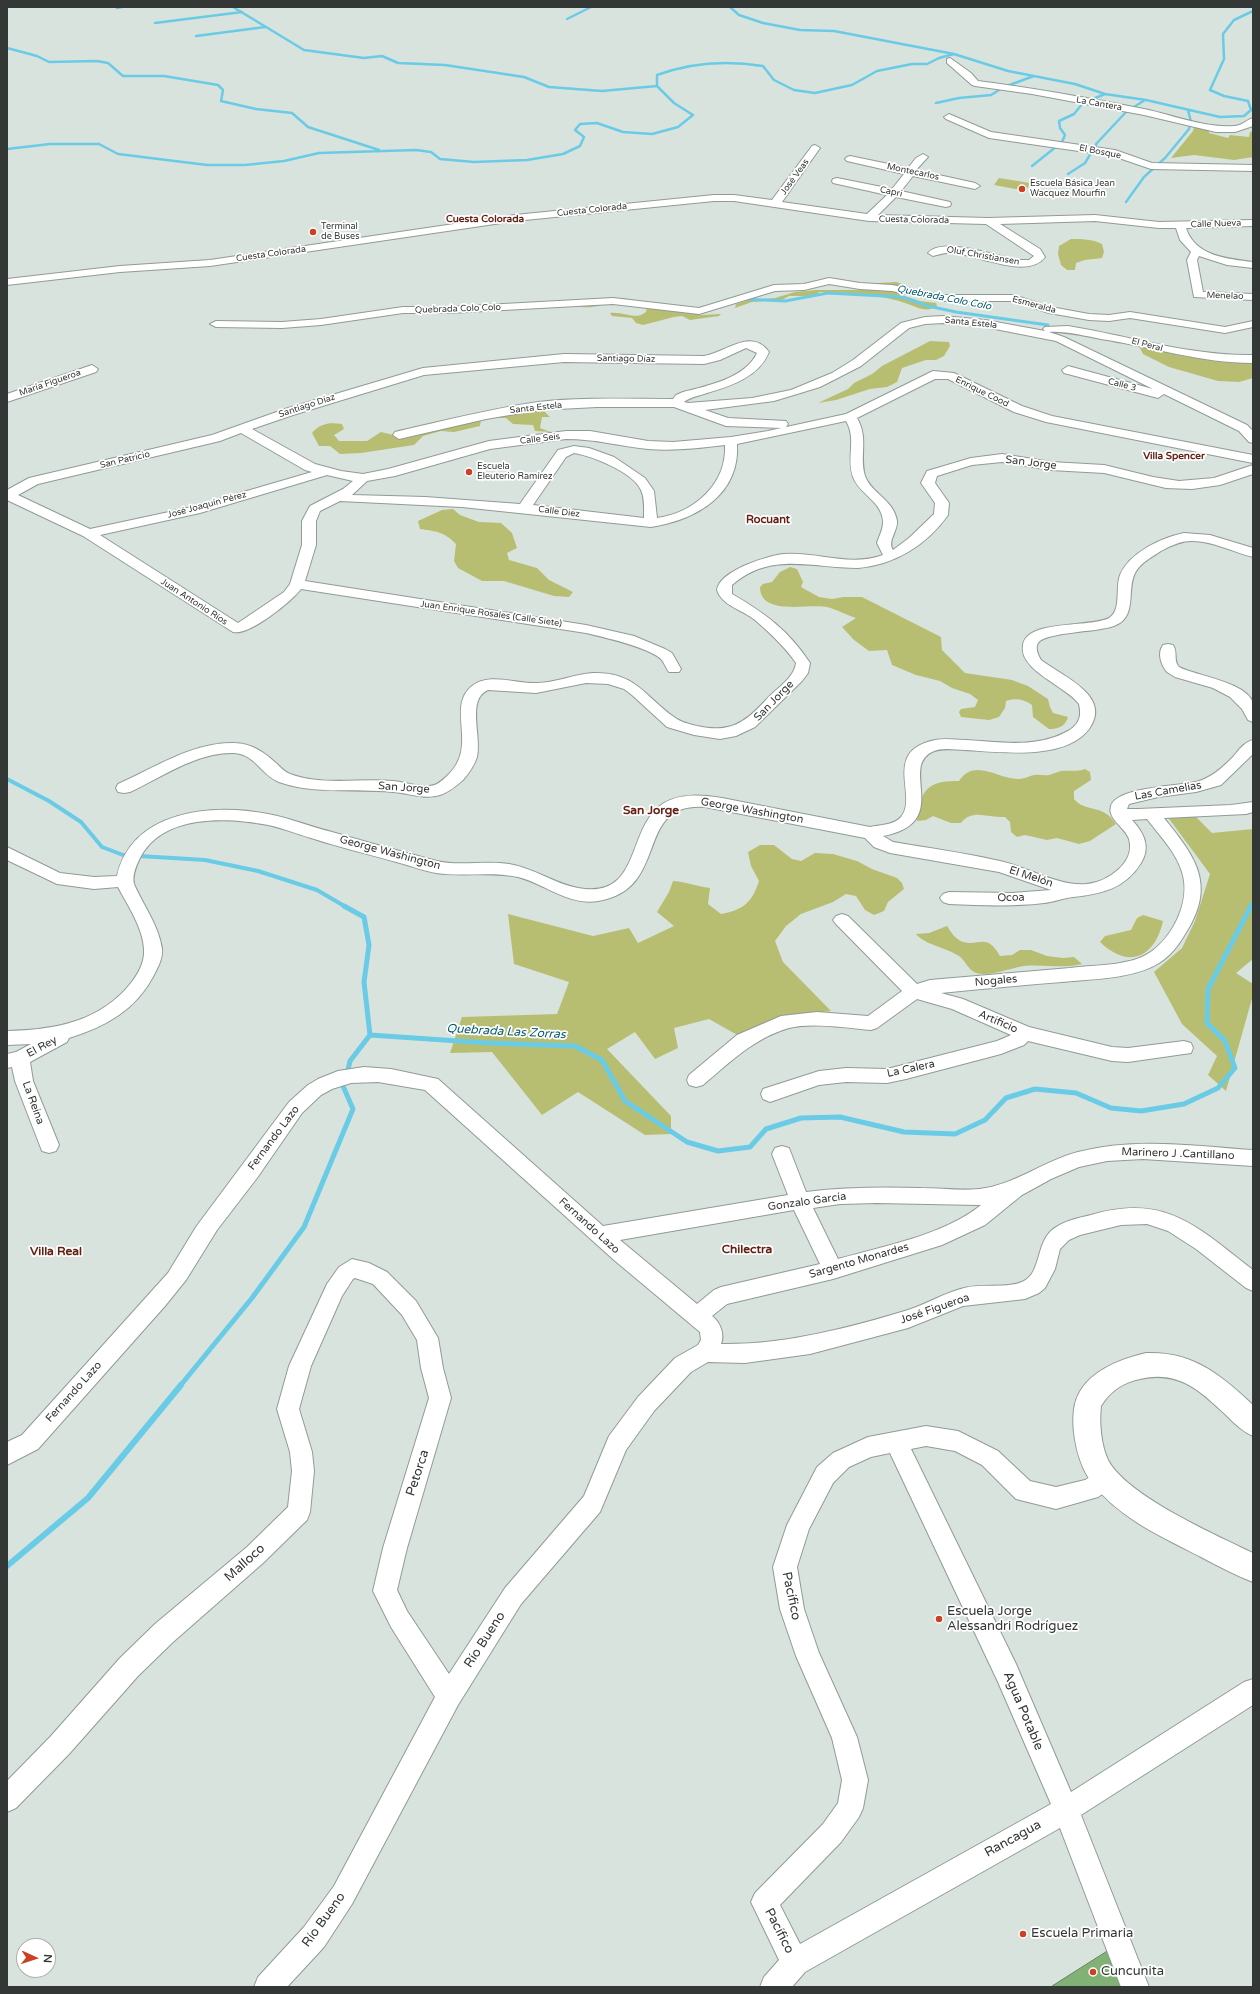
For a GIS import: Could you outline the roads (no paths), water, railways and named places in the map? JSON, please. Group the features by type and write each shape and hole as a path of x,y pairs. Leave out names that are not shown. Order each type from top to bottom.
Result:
{"main road":[{"path":"1253,1423 1216,1389 1187,1370 1164,1365 1137,1366 1116,1374 1098,1388 1089,1402 1087,1424 1092,1456 1105,1479 1122,1495 1151,1515 1253,1568"}],"street":[{"name":"La Cantera","path":"950,61 976,83 1032,91 1144,112 1216,129 1235,129 1248,126 1253,121"},
{"name":"El Bosque","path":"950,117 989,135 1115,154 1151,166 1253,168"},
{"name":"José Veas","path":"774,205 815,148"},
{"path":"869,218 895,192 912,171 917,161 923,157"},
{"name":"Montecarlos","path":"850,159 912,171 975,186"},
{"name":"Capri","path":"837,181 895,192 946,204"},
{"name":"Cuesta Colorada","path":"7,282 120,270 210,263 515,218 728,197 869,218 988,221 1095,218 1158,225 1180,225"},
{"name":"Oluf Christiansen","path":"933,253 936,250 942,249 954,250 1005,262 1028,263 1038,260 1040,257 1036,251 988,221"},
{"name":"Calle Nueva","path":"1180,225 1253,223"},
{"path":"1180,225 1187,242 1197,251 1216,259 1253,265"},
{"name":"Menelao","path":"1197,251 1192,260 1198,295 1253,297"},
{"name":"Esmeralda","path":"700,311 774,288 804,287 829,281 860,286 892,288 944,298 1013,298 1049,310 1089,317 1109,318 1130,315 1225,330 1253,324"},
{"name":"Quebrada Colo Colo","path":"216,324 282,325 321,322 403,310 449,310 613,301 700,311"},
{"name":"Santa Estela","path":"399,435 486,414 539,406 604,403 718,406 772,399 827,381 859,362 909,323 925,320 967,322 1043,333 1060,339 1243,428 1253,439"},
{"name":"El Peral","path":"1043,333 1053,328 1119,337 1178,353 1203,358 1228,360 1253,359"},
{"name":"Santiago Díaz","path":"243,429 301,408 423,372 564,358 704,360 722,356 739,345 750,344 759,347 763,352 762,358 737,379 680,398 680,405"},
{"name":"María Figueroa","path":"7,398 92,369"},
{"name":"Calle 3","path":"1068,370 1159,394 1176,396"},
{"name":"Enrique Cood","path":"850,417 925,378 941,375 960,381 1018,409 1050,419 1253,459"},
{"path":"680,405 726,422 815,424"},
{"path":"850,417 856,426 858,436 858,475 863,484 882,501 887,511 890,522 883,543 886,551 892,556"},
{"name":"Calle Seis","path":"243,429 310,467 326,472 363,478 390,473 489,445 566,435 610,437 660,446 731,441 850,417"},
{"name":"San Patricio","path":"7,495 34,481 209,440 243,429"},
{"name":"Calle Diez","path":"339,497 349,499 418,499 524,508 651,523 684,517 701,506 713,494 724,476 731,459 731,441"},
{"path":"524,508 545,480 561,454 567,450 579,450 605,458 641,480 650,497 651,523"},
{"name":"San Jorge","path":"124,788 192,757 231,748 252,751 283,778 338,787 390,786 432,791 445,786 459,776 469,760 471,745 468,709 469,698 476,690 488,685 543,688 578,680 606,678 632,687 670,722 680,727 708,734 719,734 743,729 760,717 782,690 801,673 803,663 793,648 759,616 726,596 724,590 728,580 778,559 856,564 881,560 892,556 916,540 941,515 942,503 928,483 932,474 956,465 991,459 1010,458 1048,466 1110,470 1174,485 1194,486 1214,483 1253,470"},
{"name":"José Joaquín Pérez","path":"88,533 195,510 326,472"},
{"name":"Juan Antonio Ríos","path":"7,495 88,533 238,629 278,604 289,595 297,584 309,545 309,521 315,508 348,492 363,478"},
{"name":"George Washington","path":"127,873 140,843 158,829 172,823 192,818 231,815 254,817 436,867 480,867 520,872 567,892 583,895 598,895 614,891 627,881 638,867 650,829 657,819 667,808 686,802 719,804 870,833 884,832 905,823 911,815 914,806 915,794 912,767 915,758 931,746 945,744 1019,747 1039,746 1064,739 1075,734 1086,724 1088,714 1086,702 1082,696 1036,662 1031,654 1029,644 1033,638 1041,634 1098,626 1110,623 1118,618 1125,602 1126,579 1133,564 1162,545 1183,537 1209,540 1253,553"},
{"name":"Juan Enrique Rosales (Calle Siete)","path":"297,584 608,633 660,652 667,656 674,669"},
{"path":"1168,648 1169,663 1172,669 1178,673 1221,685 1230,690 1242,700 1253,717"},
{"name":"Las Camelias","path":"1253,745 1234,766 1215,781 1196,787 1158,792 1124,800 1119,806 1119,814 1225,811 1253,807"},
{"name":"El Melón","path":"870,833 880,843 890,847 962,858 1001,867 1073,890 1095,889 1107,885 1130,868 1135,860 1138,849 1137,840 1133,832 1119,814"},
{"name":"Nogales","path":"696,1080 744,1040 787,1021 818,1019 871,1023 914,992 930,987 1104,971 1131,966 1154,958 1170,945 1179,931 1193,898 1194,890 1186,862 1152,814"},
{"path":"7,854 57,878 94,883 127,873 153,950 150,967 136,989 119,1008 89,1026 34,1037 7,1038"},
{"name":"Ocoa","path":"949,898 1052,896 1073,890"},
{"name":"Artificio","path":"842,920 914,992 957,1004 1024,1033 1112,1054 1148,1054 1184,1048"},
{"name":"El Rey","path":"14,1060 75,1029"},
{"name":"La Calera","path":"770,1094 819,1078 846,1075 887,1076 906,1072 1000,1047 1017,1040 1024,1033"},
{"name":"La Reina","path":"14,1060 24,1081 49,1146"},
{"name":"Fernando Lazo","path":"7,1454 30,1442 176,1278 203,1233 255,1164 268,1142 304,1100 323,1084 344,1077 402,1077 431,1084 600,1235 696,1317"},
{"name":"Marinero J .Cantillano","path":"1015,1189 1044,1173 1077,1160 1107,1153 1186,1153 1253,1158"},
{"path":"782,1154 800,1201 833,1270"},
{"name":"Gonzalo García","path":"600,1235 800,1201 840,1196 877,1195 980,1197 1015,1189"},
{"name":"Sargento Monardes","path":"696,1317 721,1296 833,1270 935,1239 978,1219 1015,1189"},
{"name":"José Figueroa","path":"706,1352 729,1355 760,1353 817,1342 909,1319 963,1297 1032,1288 1042,1277 1048,1253 1058,1237 1069,1230 1108,1219 1147,1216 1171,1224 1196,1238 1253,1282"},
{"name":"Petorca","path":"352,1268 370,1272 380,1278 409,1308 427,1338 432,1368 440,1398 435,1419 395,1548 385,1591 398,1619 449,1696"},
{"name":"Malloco","path":"7,1799 60,1745 129,1667 164,1633 255,1555 299,1512 303,1470 301,1452 288,1409 300,1366 334,1290 346,1273 352,1268"},
{"path":"696,1317 710,1327 712,1341 706,1352"},
{"name":"Río Bueno","path":"268,1987 314,1937 343,1895 449,1696 513,1596 592,1504 617,1443 646,1404 683,1365 706,1352"},
{"name":"Pacífico","path":"795,1962 764,1902 832,1833 850,1808 855,1780 844,1737 808,1656 792,1609 785,1567 799,1525 825,1475 841,1460 868,1447 926,1436 958,1441 990,1458 1024,1491 1056,1498 1090,1489 1105,1479"},
{"name":"Agua Potable","path":"896,1442 1007,1673 1066,1810 1135,1987"},
{"name":"Rancagua","path":"774,1987 795,1962 1066,1810 1253,1691"}],"waterway":[{"path":"117,8 122,7"},
{"path":"233,7 241,12"},
{"path":"567,19 591,7"},
{"path":"730,7 739,15 763,23 800,30 834,31 954,54"},
{"path":"1105,94 1146,100 1220,117 1244,116 1251,110 1248,101 1224,96 1210,90 1224,59 1223,34 1234,20 1253,11"},
{"path":"155,23 241,12"},
{"path":"241,12 304,50 364,58 382,56 398,63 445,65 524,77 549,87 602,91 657,86"},
{"path":"196,36 265,27"},
{"path":"7,48 37,56 49,62 97,61 108,63 123,76 164,76 218,85 223,90 221,101 256,109 292,113 308,127 379,150"},
{"path":"657,86 657,75 683,67 709,63 736,63 763,66 774,80 794,90 815,93 852,85 877,71 912,64 927,64 939,58 954,54"},
{"path":"954,54 1008,71 1034,76"},
{"path":"936,103 959,98 991,95 1004,87 1034,76"},
{"path":"1034,76 1075,84 1105,94"},
{"path":"7,149 50,144 99,144 118,154 207,165 245,165 284,161 319,153 416,150 431,152 440,159 474,162 527,160 563,154 580,146 584,137 575,130 580,124 597,123 623,132 652,134 678,127 693,115 674,103 657,86"},
{"path":"1032,166 1062,142 1065,135 1060,128 1059,121 1074,114 1083,103 1105,94"},
{"path":"1068,174 1085,163 1097,143 1126,112 1145,100"},
{"path":"1126,202 1144,177 1165,158 1189,129 1191,122 1188,110"},
{"name":"Quebrada Colo Colo","path":"743,299 785,301 828,293 902,297 928,306 956,312 1048,325"},
{"path":"7,779 49,801 81,822 102,847 123,855 205,860 258,871 317,890 346,907"},
{"name":"Quebrada Las Zorras","path":"1251,907 1253,902"},
{"path":"344,906 364,917 369,945 364,982 370,1035"},
{"name":"Quebrada Las Zorras","path":"370,1035 488,1043 575,1046 602,1060 625,1101 687,1142 718,1151 750,1147 766,1129 801,1118 840,1117 904,1132 955,1134 985,1120 1006,1098 1035,1089 1076,1093 1111,1108 1141,1111 1184,1104 1218,1088 1235,1068 1225,1041 1207,1023 1208,989 1251,906"},
{"path":"347,1074 350,1061 370,1035"},
{"path":"180,1386 252,1298 304,1227 353,1109 343,1086 345,1081"},
{"path":"7,1566 88,1498 181,1385"}],"place":[{"name":"Escuela Básica Jean Wacquez Mourfin","path":"1022,189"},
{"name":"Terminal de Buses","path":"313,232"},
{"name":"Escuela Eleuterio Ramírez","path":"469,472"},
{"name":"Escuela Jorge Alessandri Rodríguez","path":"939,1619"},
{"name":"Escuela Primaria","path":"1023,1934"},
{"name":"Cuncunita","path":"1093,1972"}],"district":[{"name":"Cuesta Colorada","path":"485,219"},
{"name":"Villa Spencer","path":"1174,456"},
{"name":"Rocuant","path":"768,520"},
{"name":"San Jorge","path":"651,811"},
{"name":"Chilectra","path":"747,1250"},
{"name":"Villa Real","path":"56,1252"}]}
